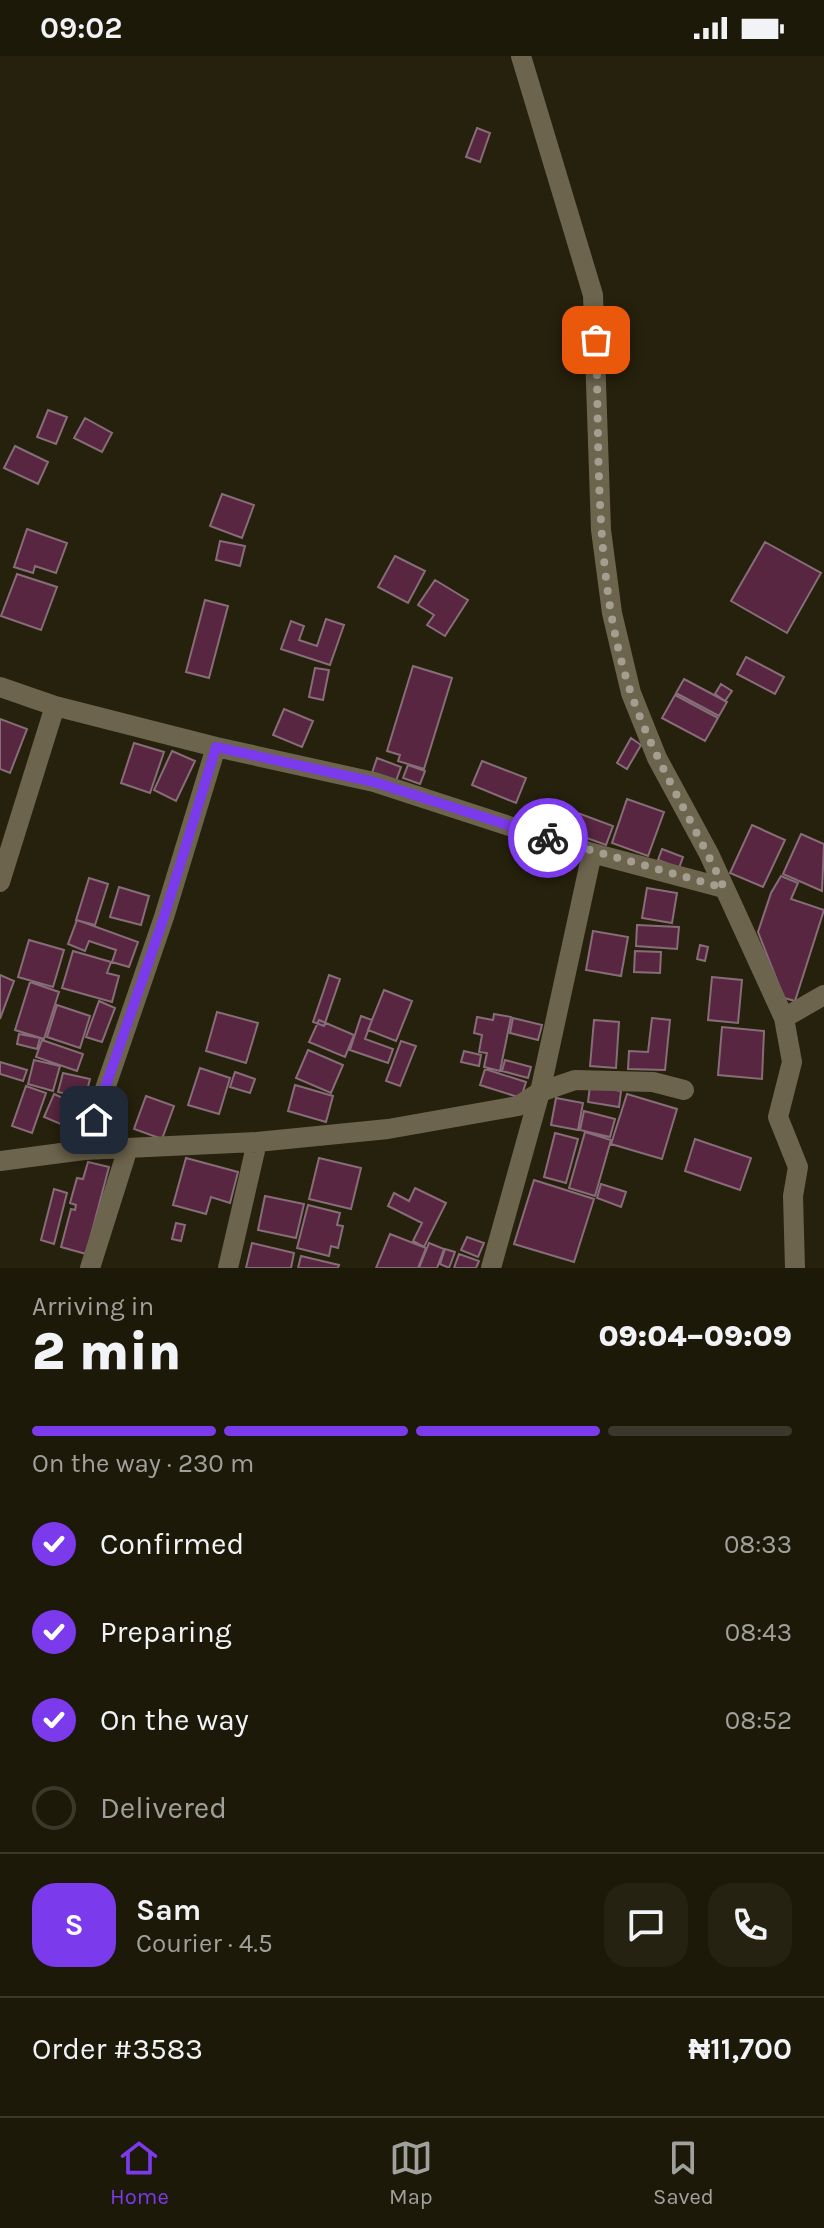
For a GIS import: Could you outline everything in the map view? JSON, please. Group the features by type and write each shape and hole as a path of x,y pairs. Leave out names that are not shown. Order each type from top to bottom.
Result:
{"street":[{"path":"521,56 593,295 601,530 612,613 631,693 657,758 724,888 784,1018 792,1062 778,1117 798,1167 793,1196 795,1268"},
{"path":"0,687 55,706 216,747 374,782 592,853 724,888"},
{"path":"0,882 55,706"},
{"path":"84,1150 164,917 216,747"},
{"path":"491,1268 540,1092 592,853"},
{"path":"784,1018 824,995"},
{"path":"0,1161 84,1150 257,1142 388,1129 518,1106 540,1092 575,1080 653,1082 684,1090"},
{"path":"228,1268 257,1142"},
{"path":"90,1268 128,1148"}],"building":[{"path":"477,128 490,133 480,162 466,157"},
{"path":"48,410 67,417 56,444 37,437"},
{"path":"85,418 112,433 102,452 74,438"},
{"path":"15,446 48,462 38,484 4,468"},
{"path":"222,494 254,505 242,538 210,526"},
{"path":"27,529 67,543 56,573 35,566 33,573 14,567"},
{"path":"220,541 245,546 240,566 216,560"},
{"path":"765,542 821,573 787,633 731,601"},
{"path":"395,556 425,571 408,603 378,587"},
{"path":"17,574 57,587 41,630 1,616"},
{"path":"435,580 468,600 445,636 427,625 434,615 418,605"},
{"path":"205,600 228,606 209,678 186,672"},
{"path":"326,619 344,625 330,665 281,649 291,621 304,626 299,640 317,646"},
{"path":"746,657 784,677 775,694 737,674"},
{"path":"413,666 452,678 424,769 398,761 400,755 387,751"},
{"path":"315,668 329,670 323,700 309,697"},
{"path":"684,679 727,702 719,716 676,693"},
{"path":"721,684 732,691 725,701 715,694"},
{"path":"675,695 718,718 705,741 662,718"},
{"path":"284,709 313,721 302,747 273,735"},
{"path":"0,719 27,729 10,773 0,769"},
{"path":"631,738 641,745 627,769 617,763"},
{"path":"134,743 164,752 150,793 121,783"},
{"path":"172,751 195,761 176,801 154,790"},
{"path":"377,758 401,767 396,781 372,773"},
{"path":"482,761 526,778 516,803 472,785"},
{"path":"408,765 425,771 420,784 403,778"},
{"path":"627,799 664,812 648,856 612,843"},
{"path":"567,809 613,826 606,845 559,828"},
{"path":"752,825 785,840 763,887 730,873"},
{"path":"801,834 824,844 822,891 783,874"},
{"path":"662,849 683,857 679,868 658,860"},
{"path":"781,876 798,883 791,899 824,910 795,1001 784,998 758,932 771,893"},
{"path":"89,878 108,884 95,925 76,920"},
{"path":"119,887 149,896 141,925 110,917"},
{"path":"647,888 677,893 672,923 642,918"},
{"path":"77,920 138,942 129,967 112,962 116,950 89,941 85,951 68,944"},
{"path":"637,925 679,927 677,949 636,946"},
{"path":"593,931 628,937 621,976 586,970"},
{"path":"29,940 64,950 53,987 18,977"},
{"path":"700,945 708,947 705,961 697,959"},
{"path":"73,951 111,962 107,973 119,976 112,1002 62,988"},
{"path":"635,951 661,952 660,973 634,972"},
{"path":"0,975 14,981 0,1019"},
{"path":"329,975 340,979 324,1026 313,1022"},
{"path":"712,977 742,980 738,1023 708,1020"},
{"path":"30,982 59,992 44,1039 15,1030"},
{"path":"384,990 412,1001 396,1041 368,1030"},
{"path":"99,1001 115,1008 102,1042 86,1037"},
{"path":"57,1005 90,1016 80,1048 47,1037"},
{"path":"217,1012 258,1023 246,1063 206,1051"},
{"path":"494,1014 511,1017 500,1071 484,1067 487,1053 479,1052 482,1035 474,1033 477,1017 493,1020"},
{"path":"361,1016 372,1020 365,1039 393,1049 388,1063 350,1050"},
{"path":"513,1018 542,1025 538,1040 510,1033"},
{"path":"652,1018 670,1020 665,1070 628,1069 629,1051 648,1052"},
{"path":"319,1020 354,1035 345,1057 309,1042"},
{"path":"594,1020 619,1022 616,1068 590,1066"},
{"path":"722,1027 764,1031 762,1079 718,1075"},
{"path":"19,1034 40,1038 37,1049 17,1044"},
{"path":"42,1040 83,1054 77,1071 36,1057"},
{"path":"401,1041 416,1046 400,1086 386,1081"},
{"path":"308,1050 343,1065 331,1093 296,1078"},
{"path":"464,1051 481,1055 479,1066 461,1062"},
{"path":"34,1060 60,1066 53,1091 28,1084"},
{"path":"505,1060 531,1067 528,1078 502,1071"},
{"path":"0,1062 27,1070 23,1081 0,1074"},
{"path":"200,1068 230,1078 219,1114 188,1105"},
{"path":"485,1069 526,1082 521,1098 480,1085"},
{"path":"235,1072 255,1079 250,1093 230,1087"},
{"path":"63,1073 90,1079 85,1098 58,1092"},
{"path":"295,1085 333,1096 326,1122 288,1111"},
{"path":"26,1086 46,1093 32,1133 12,1126"},
{"path":"590,1086 621,1091 619,1107 588,1102"},
{"path":"54,1094 85,1108 75,1130 44,1117"},
{"path":"627,1094 677,1109 662,1159 611,1144"},
{"path":"146,1096 174,1106 162,1139 134,1129"},
{"path":"556,1098 583,1103 578,1130 551,1125"},
{"path":"584,1111 615,1119 610,1137 580,1130"},
{"path":"585,1132 611,1140 595,1196 569,1188"},
{"path":"555,1133 578,1139 566,1183 544,1177"},
{"path":"695,1139 751,1158 740,1190 685,1171"},
{"path":"186,1158 238,1172 230,1203 211,1197 206,1214 173,1205"},
{"path":"319,1158 361,1168 351,1209 309,1199"},
{"path":"88,1162 109,1167 86,1254 61,1247 71,1209 75,1210 76,1205 70,1203 77,1178 83,1179"},
{"path":"534,1180 594,1199 574,1262 514,1244"},
{"path":"601,1184 626,1192 621,1207 597,1198"},
{"path":"415,1188 446,1203 424,1247 413,1241 422,1223 388,1206 394,1193 409,1201"},
{"path":"54,1189 67,1193 54,1244 41,1240"},
{"path":"265,1196 304,1204 296,1238 258,1230"},
{"path":"308,1205 340,1213 337,1225 343,1226 338,1248 331,1246 329,1256 297,1248"},
{"path":"176,1223 185,1225 181,1241 172,1239"},
{"path":"390,1234 426,1248 418,1268 376,1268"},
{"path":"467,1237 484,1243 478,1257 461,1250"},
{"path":"252,1243 294,1253 291,1268 246,1268"},
{"path":"429,1243 444,1249 437,1268 419,1268"},
{"path":"445,1249 455,1252 449,1268 440,1264"},
{"path":"459,1254 479,1261 476,1268 454,1268"},
{"path":"301,1256 339,1265 338,1268 298,1268"}],"way so far":[{"path":"548,838 592,853 724,888 657,758 631,693 612,613 601,530 596,340"}],"route":[{"path":"94,1120 164,917 216,747 374,782 548,838"}]}
